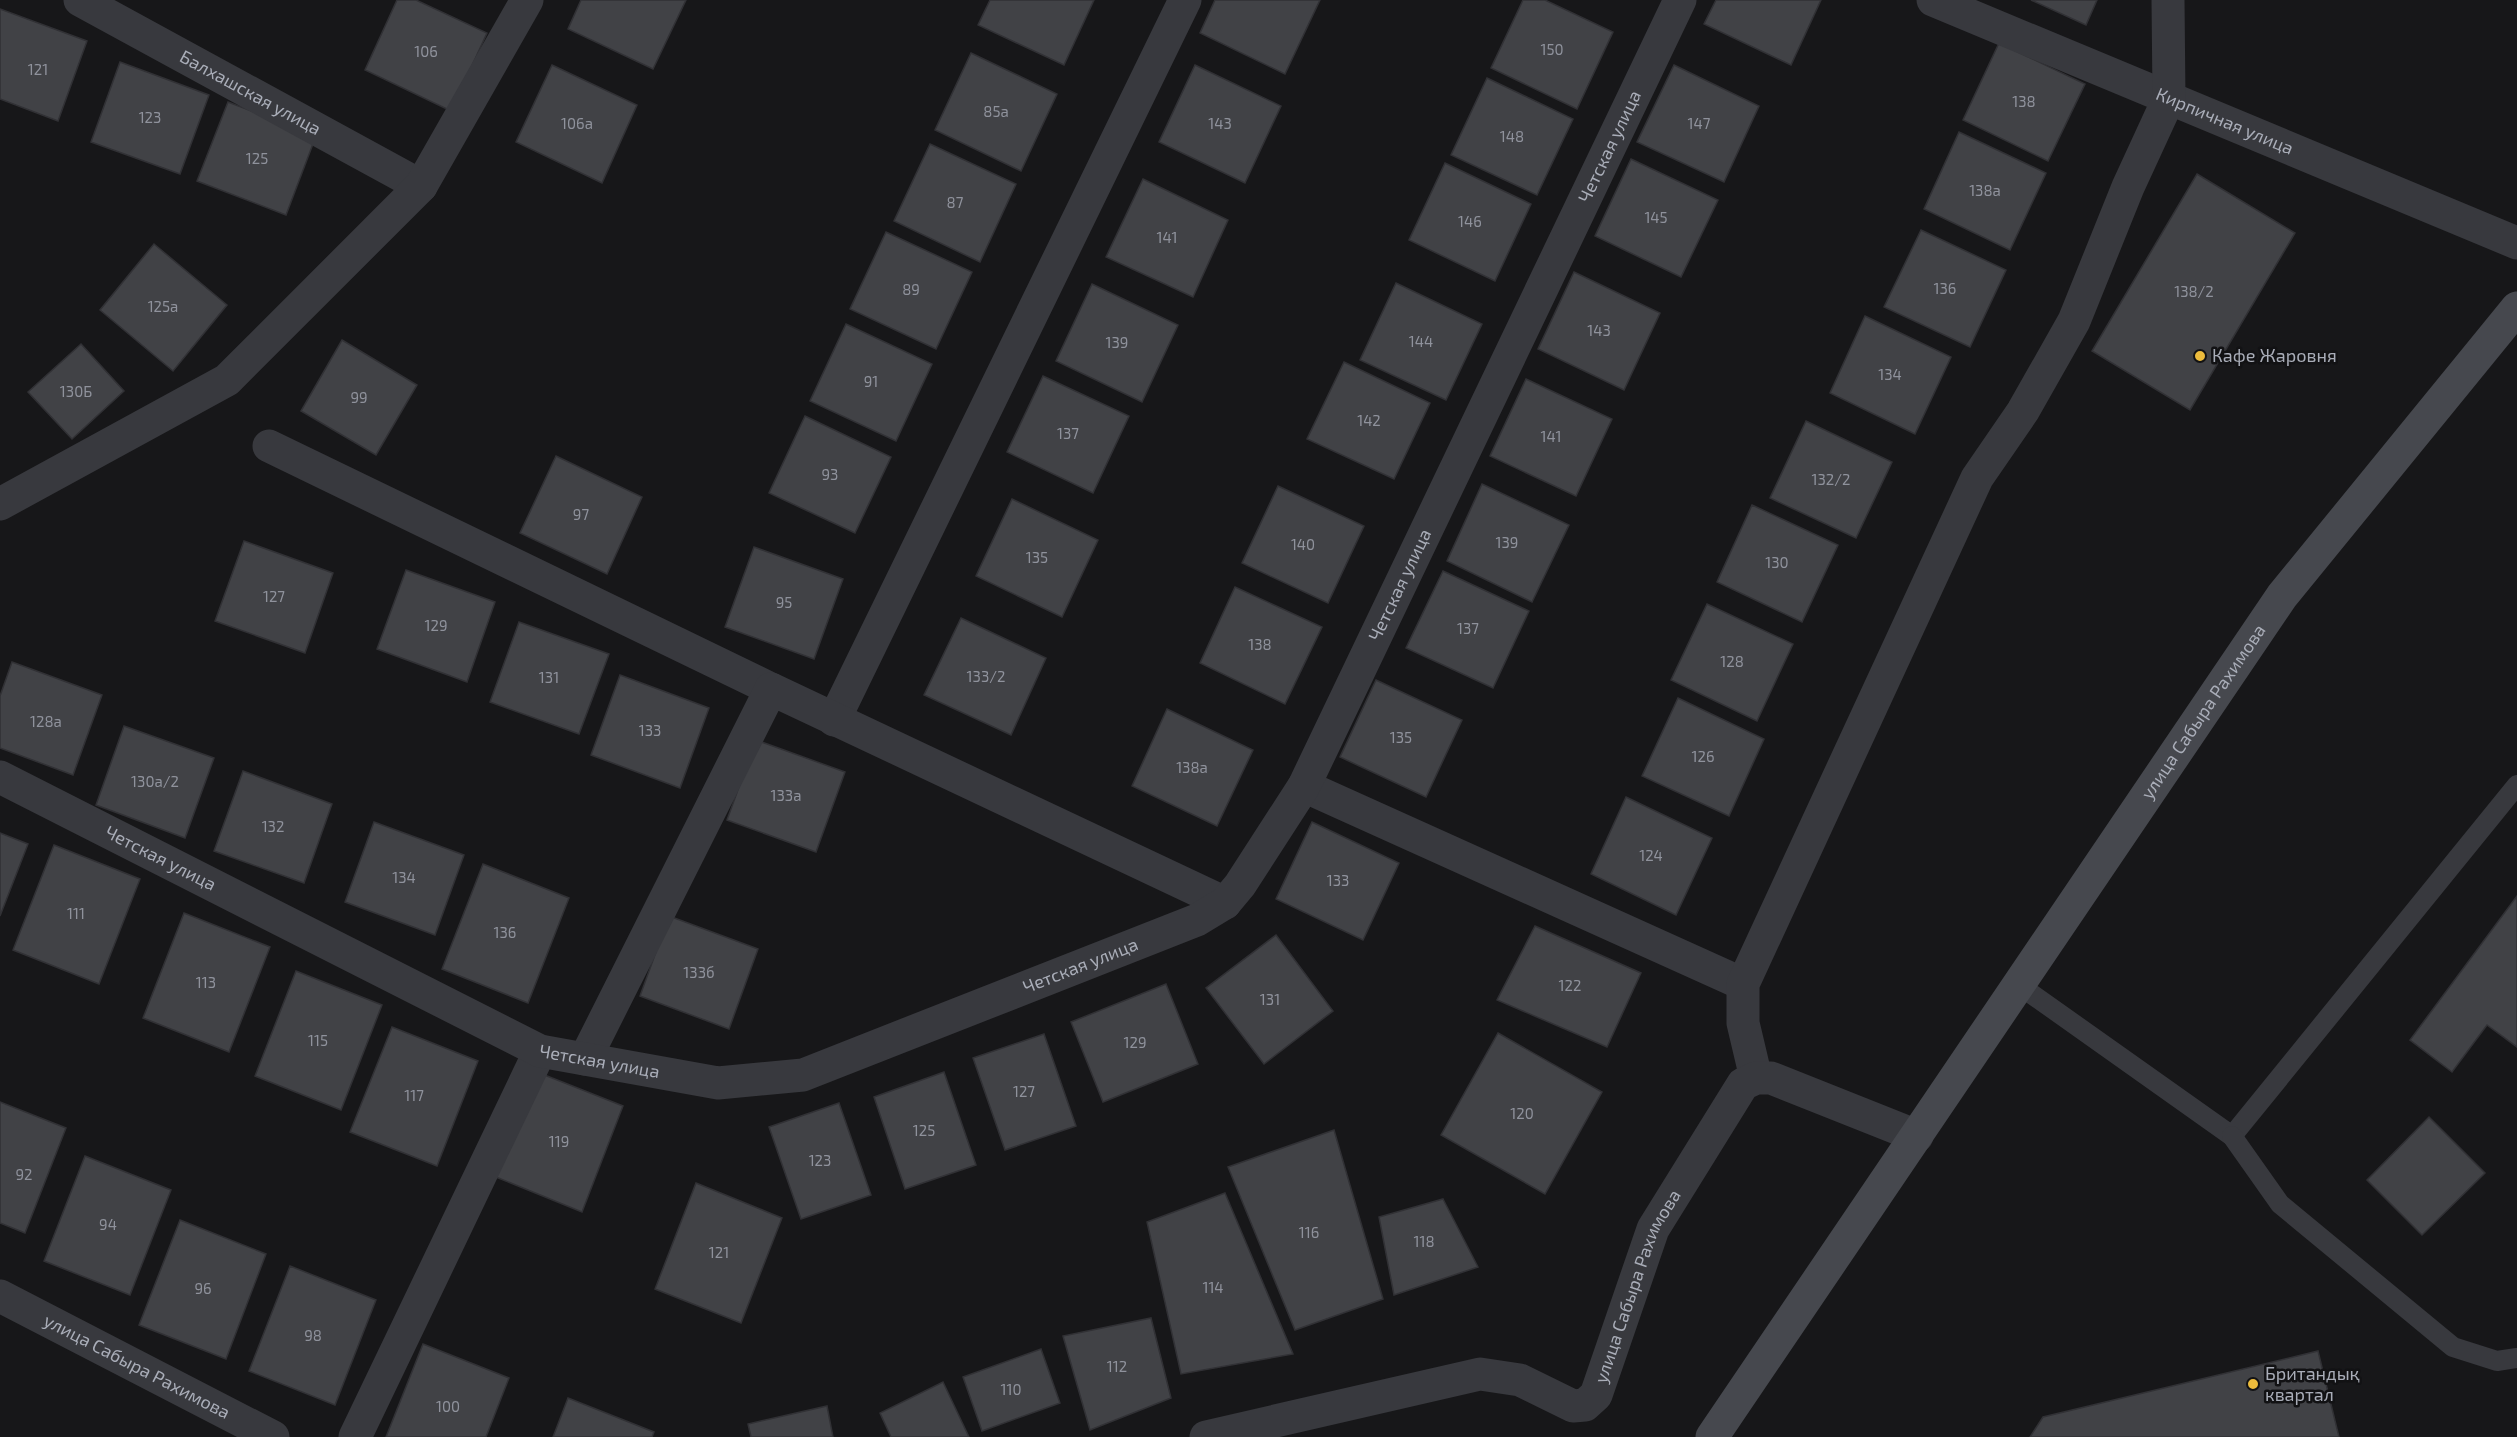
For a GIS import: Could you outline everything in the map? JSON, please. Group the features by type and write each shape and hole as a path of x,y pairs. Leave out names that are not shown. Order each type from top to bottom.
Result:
{"main road":[{"name":"улица Сабыра Рахимова","path":"1712,1437 2282,596 2517,308"}],"street":[{"name":"Балхашская улица","path":"80,0 421,186"},
{"path":"0,504 227,380 421,186 527,0"},
{"path":"834,720 1185,0"},
{"name":"Четская улица","path":"0,777 540,1051 718,1083 803,1075 1197,920 1225,903 1240,885 1304,786 1680,0"},
{"name":"Кирпичная улица","path":"1933,0 2517,243"},
{"path":"1917,1136 1771,1078 1756,1078 1743,1023 1743,984 1977,478 2023,411 2074,321 2128,187 2169,98 2168,0"},
{"path":"269,446 834,720 1225,903"},
{"path":"585,1059 771,689"},
{"path":"1304,786 1743,984"},
{"path":"355,1437 540,1051"},
{"name":"улица Сабыра Рахимова","path":"1206,1437 1480,1374 1520,1380 1573,1406 1585,1405 1596,1395 1653,1229 1743,1084 1756,1078"},
{"name":"улица Сабыра Рахимова","path":"0,1296 273,1437"}],"lane":[{"path":"2232,1136 2517,785"},
{"path":"2019,985 2232,1136 2280,1204 2453,1347 2497,1361 2517,1358"}],"building":[{"path":"397,0 416,0 487,33 451,111 365,70"},
{"path":"581,0 686,0 653,69 568,29"},
{"path":"990,0 1094,0 1064,65 978,25"},
{"path":"1215,0 1320,0 1285,74 1200,33"},
{"path":"1523,0 1545,0 1613,32 1577,109 1491,68"},
{"path":"1716,0 1821,0 1791,65 1704,24"},
{"path":"2031,0 2097,0 2086,25"},
{"path":"0,9 87,41 58,121 0,99"},
{"path":"1999,43 2085,84 2048,161 1963,120"},
{"path":"971,53 1057,94 1021,171 935,130"},
{"path":"120,62 209,95 180,174 91,142"},
{"path":"552,65 637,105 602,183 516,142"},
{"path":"1195,65 1281,106 1245,183 1159,142"},
{"path":"1674,65 1759,106 1724,182 1637,142"},
{"path":"1487,78 1573,119 1537,195 1451,155"},
{"path":"228,102 316,136 286,215 197,181"},
{"path":"1959,132 2046,173 2010,250 1924,209"},
{"path":"930,144 1016,184 980,262 894,221"},
{"path":"1631,159 1718,200 1681,277 1595,236"},
{"path":"1445,163 1531,204 1495,281 1409,240"},
{"path":"2197,174 2295,233 2190,410 2092,351"},
{"path":"1143,179 1228,220 1193,297 1106,257"},
{"path":"1921,230 2006,270 1970,347 1884,307"},
{"path":"886,232 972,272 936,349 850,309"},
{"path":"154,244 227,305 173,371 100,310"},
{"path":"1574,272 1660,313 1624,390 1538,349"},
{"path":"1396,283 1482,324 1446,400 1360,360"},
{"path":"1092,284 1178,325 1142,402 1056,361"},
{"path":"1865,316 1951,357 1915,434 1830,393"},
{"path":"846,324 932,364 896,441 810,401"},
{"path":"342,340 417,385 376,455 301,411"},
{"path":"81,344 124,391 72,439 28,392"},
{"path":"1344,362 1430,403 1394,479 1307,439"},
{"path":"1043,376 1129,416 1093,493 1007,452"},
{"path":"1526,379 1612,419 1576,496 1490,456"},
{"path":"805,416 891,457 855,533 769,493"},
{"path":"1806,421 1892,462 1856,538 1770,498"},
{"path":"556,456 642,497 607,574 520,533"},
{"path":"1482,484 1569,525 1532,602 1447,561"},
{"path":"1278,486 1364,526 1328,603 1242,563"},
{"path":"1012,499 1098,540 1062,617 976,576"},
{"path":"1752,505 1838,545 1802,622 1717,582"},
{"path":"244,541 333,573 305,653 215,621"},
{"path":"754,547 843,579 814,659 725,627"},
{"path":"406,570 495,602 467,682 377,649"},
{"path":"1443,571 1529,611 1493,688 1406,648"},
{"path":"1235,587 1322,627 1285,704 1200,663"},
{"path":"1707,604 1793,644 1757,721 1671,680"},
{"path":"961,618 1046,658 1011,735 924,695"},
{"path":"519,622 609,654 579,734 490,702"},
{"path":"12,662 102,695 73,775 0,748 0,696"},
{"path":"620,675 709,708 680,788 591,755"},
{"path":"1376,680 1462,720 1426,797 1340,757"},
{"path":"1678,698 1764,739 1729,816 1642,776"},
{"path":"1167,709 1253,750 1217,826 1132,786"},
{"path":"124,726 214,758 185,838 96,805"},
{"path":"756,740 845,772 816,852 727,820"},
{"path":"243,771 332,804 304,883 214,851"},
{"path":"1626,797 1712,838 1676,915 1591,874"},
{"path":"374,822 464,855 435,935 345,902"},
{"path":"1312,822 1399,863 1363,940 1276,899"},
{"path":"0,833 28,844 0,916"},
{"path":"54,845 140,879 99,984 13,950"},
{"path":"483,864 569,898 528,1003 442,969"},
{"path":"2517,896 2517,1047 2487,1025 2452,1072 2410,1040"},
{"path":"184,913 270,947 229,1052 143,1018"},
{"path":"669,916 758,949 729,1029 640,996"},
{"path":"1535,926 1641,973 1607,1047 1497,1000"},
{"path":"1276,935 1333,1011 1264,1064 1206,988"},
{"path":"296,971 382,1005 341,1110 255,1076"},
{"path":"1166,984 1198,1064 1103,1102 1071,1022"},
{"path":"392,1027 478,1061 437,1166 350,1132"},
{"path":"1498,1033 1602,1092 1545,1194 1441,1135"},
{"path":"1044,1034 1076,1126 1005,1150 973,1058"},
{"path":"537,1072 623,1106 582,1212 496,1177"},
{"path":"944,1072 976,1165 905,1189 874,1097"},
{"path":"0,1102 66,1128 25,1233 0,1223"},
{"path":"839,1103 871,1195 801,1219 769,1127"},
{"path":"2429,1117 2485,1173 2422,1235 2367,1180"},
{"path":"1334,1130 1383,1299 1295,1330 1228,1167"},
{"path":"85,1156 171,1190 130,1295 44,1261"},
{"path":"696,1183 782,1218 741,1323 655,1289"},
{"path":"1225,1193 1293,1354 1181,1374 1147,1222"},
{"path":"1443,1199 1478,1267 1394,1295 1379,1217"},
{"path":"180,1220 266,1254 226,1359 139,1325"},
{"path":"290,1266 376,1300 335,1405 249,1371"},
{"path":"1151,1318 1171,1398 1090,1430 1063,1336"},
{"path":"423,1344 509,1378 486,1437 386,1437"},
{"path":"1041,1349 1060,1403 982,1431 963,1377"},
{"name":"Британдық квартал","path":"2318,1351 2339,1437 2030,1437 2043,1417"},
{"path":"943,1382 969,1437 891,1437 880,1413"},
{"path":"568,1398 654,1432 652,1437 553,1437"},
{"path":"827,1406 833,1437 751,1437 748,1424"}],"place":[{"name":"Кафе Жаровня","path":"2200,356"},
{"name":"Британдық квартал","path":"2253,1384"}]}
